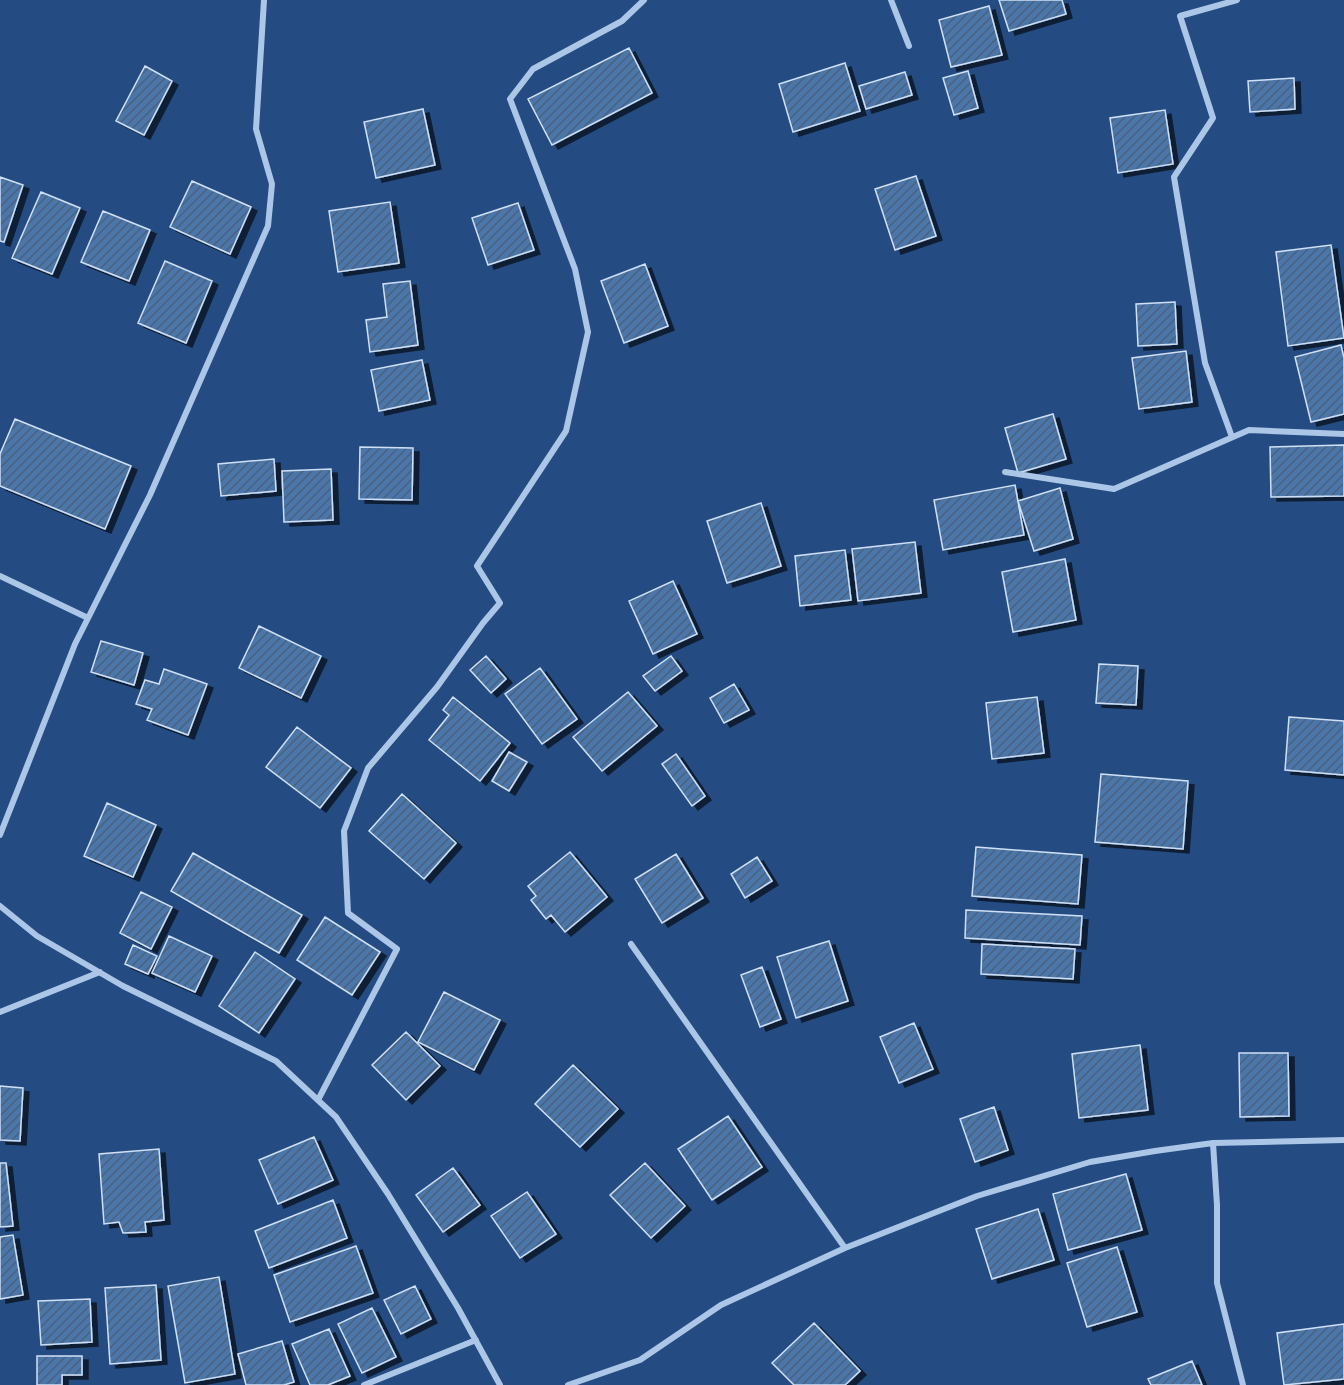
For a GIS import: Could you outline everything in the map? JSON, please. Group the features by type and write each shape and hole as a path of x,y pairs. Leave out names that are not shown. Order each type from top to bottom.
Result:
{"street":[{"path":"0,835 75,644 150,495 268,226 272,184 256,129 264,0"},
{"path":"318,1100 397,949 348,913 344,831 368,768 437,687 500,603 477,566 566,432 588,332 575,269 510,99 533,69 622,21 644,0"},
{"path":"891,0 909,46"},
{"path":"1232,437 1204,363 1174,177 1213,118 1180,16 1237,0"},
{"path":"1005,472 1114,489 1249,430 1344,434"},
{"path":"0,576 88,618"},
{"path":"0,906 37,936 100,972 198,1024 276,1061 336,1117 388,1194 476,1340 500,1385"},
{"path":"631,944 845,1248"},
{"path":"0,1012 100,972"},
{"path":"568,1385 639,1360 722,1305 845,1248 977,1196 1090,1162 1213,1143 1344,1140"},
{"path":"1213,1143 1217,1205 1217,1283 1243,1385"},
{"path":"364,1385 476,1340"}],"building":[{"path":"999,0 1062,0 1066,14 1009,31"},
{"path":"989,6 1002,55 951,67 939,20"},
{"path":"629,48 652,93 552,145 528,99"},
{"path":"845,63 860,111 793,132 779,84"},
{"path":"145,66 172,81 144,135 116,121"},
{"path":"968,71 978,108 954,115 943,78"},
{"path":"905,72 912,95 866,109 859,86"},
{"path":"1294,78 1295,109 1250,112 1248,81"},
{"path":"423,109 435,165 376,178 364,122"},
{"path":"1165,110 1173,164 1118,173 1110,118"},
{"path":"916,176 936,236 895,250 875,189"},
{"path":"0,177 23,185 4,242 0,241"},
{"path":"192,181 251,207 230,254 170,227"},
{"path":"41,192 80,208 52,274 12,258"},
{"path":"390,202 399,263 338,272 329,211"},
{"path":"518,203 534,250 488,265 472,218"},
{"path":"103,211 150,230 129,281 81,262"},
{"path":"1331,245 1344,338 1288,346 1276,252"},
{"path":"165,261 212,281 186,343 138,323"},
{"path":"645,264 668,326 624,343 601,281"},
{"path":"410,281 418,345 370,352 366,320 387,317 383,284"},
{"path":"1175,302 1177,344 1138,346 1136,304"},
{"path":"1341,345 1344,358 1344,414 1311,422 1295,357"},
{"path":"1186,351 1192,402 1139,409 1132,358"},
{"path":"422,360 430,400 379,411 371,370"},
{"path":"1053,414 1066,459 1018,473 1005,428"},
{"path":"15,419 131,466 105,529 0,486 0,454"},
{"path":"1344,445 1344,496 1271,497 1270,447"},
{"path":"360,447 413,448 412,500 359,499"},
{"path":"274,459 276,491 221,496 218,464"},
{"path":"331,469 333,520 284,522 282,471"},
{"path":"1015,485 1024,535 943,550 934,500"},
{"path":"1060,488 1073,539 1034,551 1018,501"},
{"path":"761,503 781,566 727,583 707,521"},
{"path":"915,542 921,593 858,601 852,549"},
{"path":"845,550 851,600 800,606 795,556"},
{"path":"1065,559 1076,620 1013,632 1002,572"},
{"path":"673,581 697,634 653,654 629,601"},
{"path":"259,626 321,656 301,698 239,668"},
{"path":"101,641 143,653 134,685 91,672"},
{"path":"486,656 506,679 491,693 470,670"},
{"path":"671,656 682,671 655,691 643,676"},
{"path":"1099,664 1138,666 1136,705 1096,703"},
{"path":"540,668 577,719 542,744 505,694"},
{"path":"164,669 207,684 188,735 147,720 152,709 136,704 145,680 159,684"},
{"path":"734,684 749,710 724,723 710,698"},
{"path":"628,692 657,726 602,771 573,737"},
{"path":"453,697 510,743 480,781 429,740 449,715 443,710"},
{"path":"1037,697 1044,753 992,759 986,703"},
{"path":"1289,717 1344,721 1344,775 1285,770"},
{"path":"297,727 351,768 320,808 266,767"},
{"path":"509,752 527,762 509,791 492,781"},
{"path":"676,754 705,796 692,806 662,764"},
{"path":"1101,774 1188,781 1183,849 1095,842"},
{"path":"402,794 456,843 424,879 369,831"},
{"path":"107,803 156,825 133,877 84,856"},
{"path":"976,847 1082,855 1078,904 972,896"},
{"path":"570,852 607,897 565,932 551,915 546,919 531,900 536,896 528,886"},
{"path":"193,853 302,915 279,953 171,891"},
{"path":"676,854 703,898 662,923 635,879"},
{"path":"757,857 772,881 745,898 731,874"},
{"path":"141,892 172,907 151,949 120,933"},
{"path":"966,910 1082,916 1080,945 965,938"},
{"path":"325,917 380,952 352,995 297,960"},
{"path":"169,936 212,956 195,992 152,973"},
{"path":"829,941 848,1001 796,1018 777,957"},
{"path":"982,944 1075,949 1073,979 981,974"},
{"path":"133,945 157,956 148,974 125,964"},
{"path":"255,952 295,979 259,1033 219,1006"},
{"path":"762,967 781,1019 760,1027 741,975"},
{"path":"444,992 500,1020 474,1070 418,1042"},
{"path":"914,1023 933,1069 899,1083 880,1037"},
{"path":"406,1032 440,1066 406,1100 372,1065"},
{"path":"1140,1045 1148,1110 1079,1118 1072,1054"},
{"path":"1239,1053 1288,1053 1289,1116 1240,1117"},
{"path":"573,1065 618,1109 580,1147 535,1104"},
{"path":"0,1086 23,1088 20,1141 0,1140"},
{"path":"994,1107 1008,1150 975,1162 960,1119"},
{"path":"728,1116 762,1167 712,1200 678,1149"},
{"path":"314,1137 333,1180 278,1204 259,1160"},
{"path":"159,1149 164,1220 145,1222 146,1232 123,1233 119,1222 104,1224 99,1154"},
{"path":"0,1163 6,1163 13,1226 0,1227"},
{"path":"645,1163 685,1206 651,1238 610,1195"},
{"path":"453,1168 480,1205 443,1232 416,1195"},
{"path":"1126,1174 1142,1230 1068,1250 1053,1194"},
{"path":"527,1192 556,1234 520,1258 491,1216"},
{"path":"333,1200 347,1238 269,1268 255,1231"},
{"path":"1038,1209 1054,1260 992,1279 976,1229"},
{"path":"13,1235 23,1295 0,1299 0,1237"},
{"path":"356,1246 373,1293 290,1322 274,1275"},
{"path":"1117,1247 1137,1312 1087,1327 1067,1263"},
{"path":"219,1277 235,1374 185,1383 168,1286"},
{"path":"156,1285 161,1360 110,1364 105,1288"},
{"path":"415,1286 431,1319 401,1334 384,1300"},
{"path":"90,1299 92,1342 41,1345 38,1301"},
{"path":"372,1308 396,1357 362,1373 338,1324"},
{"path":"814,1323 860,1371 845,1385 794,1385 772,1363"},
{"path":"1344,1324 1344,1379 1284,1385 1277,1333"},
{"path":"329,1329 350,1376 328,1385 310,1385 292,1344"},
{"path":"282,1341 294,1382 284,1385 246,1385 238,1354"},
{"path":"37,1356 82,1356 82,1375 62,1375 62,1385 37,1385"},
{"path":"1192,1361 1202,1385 1151,1385 1148,1379"}]}
